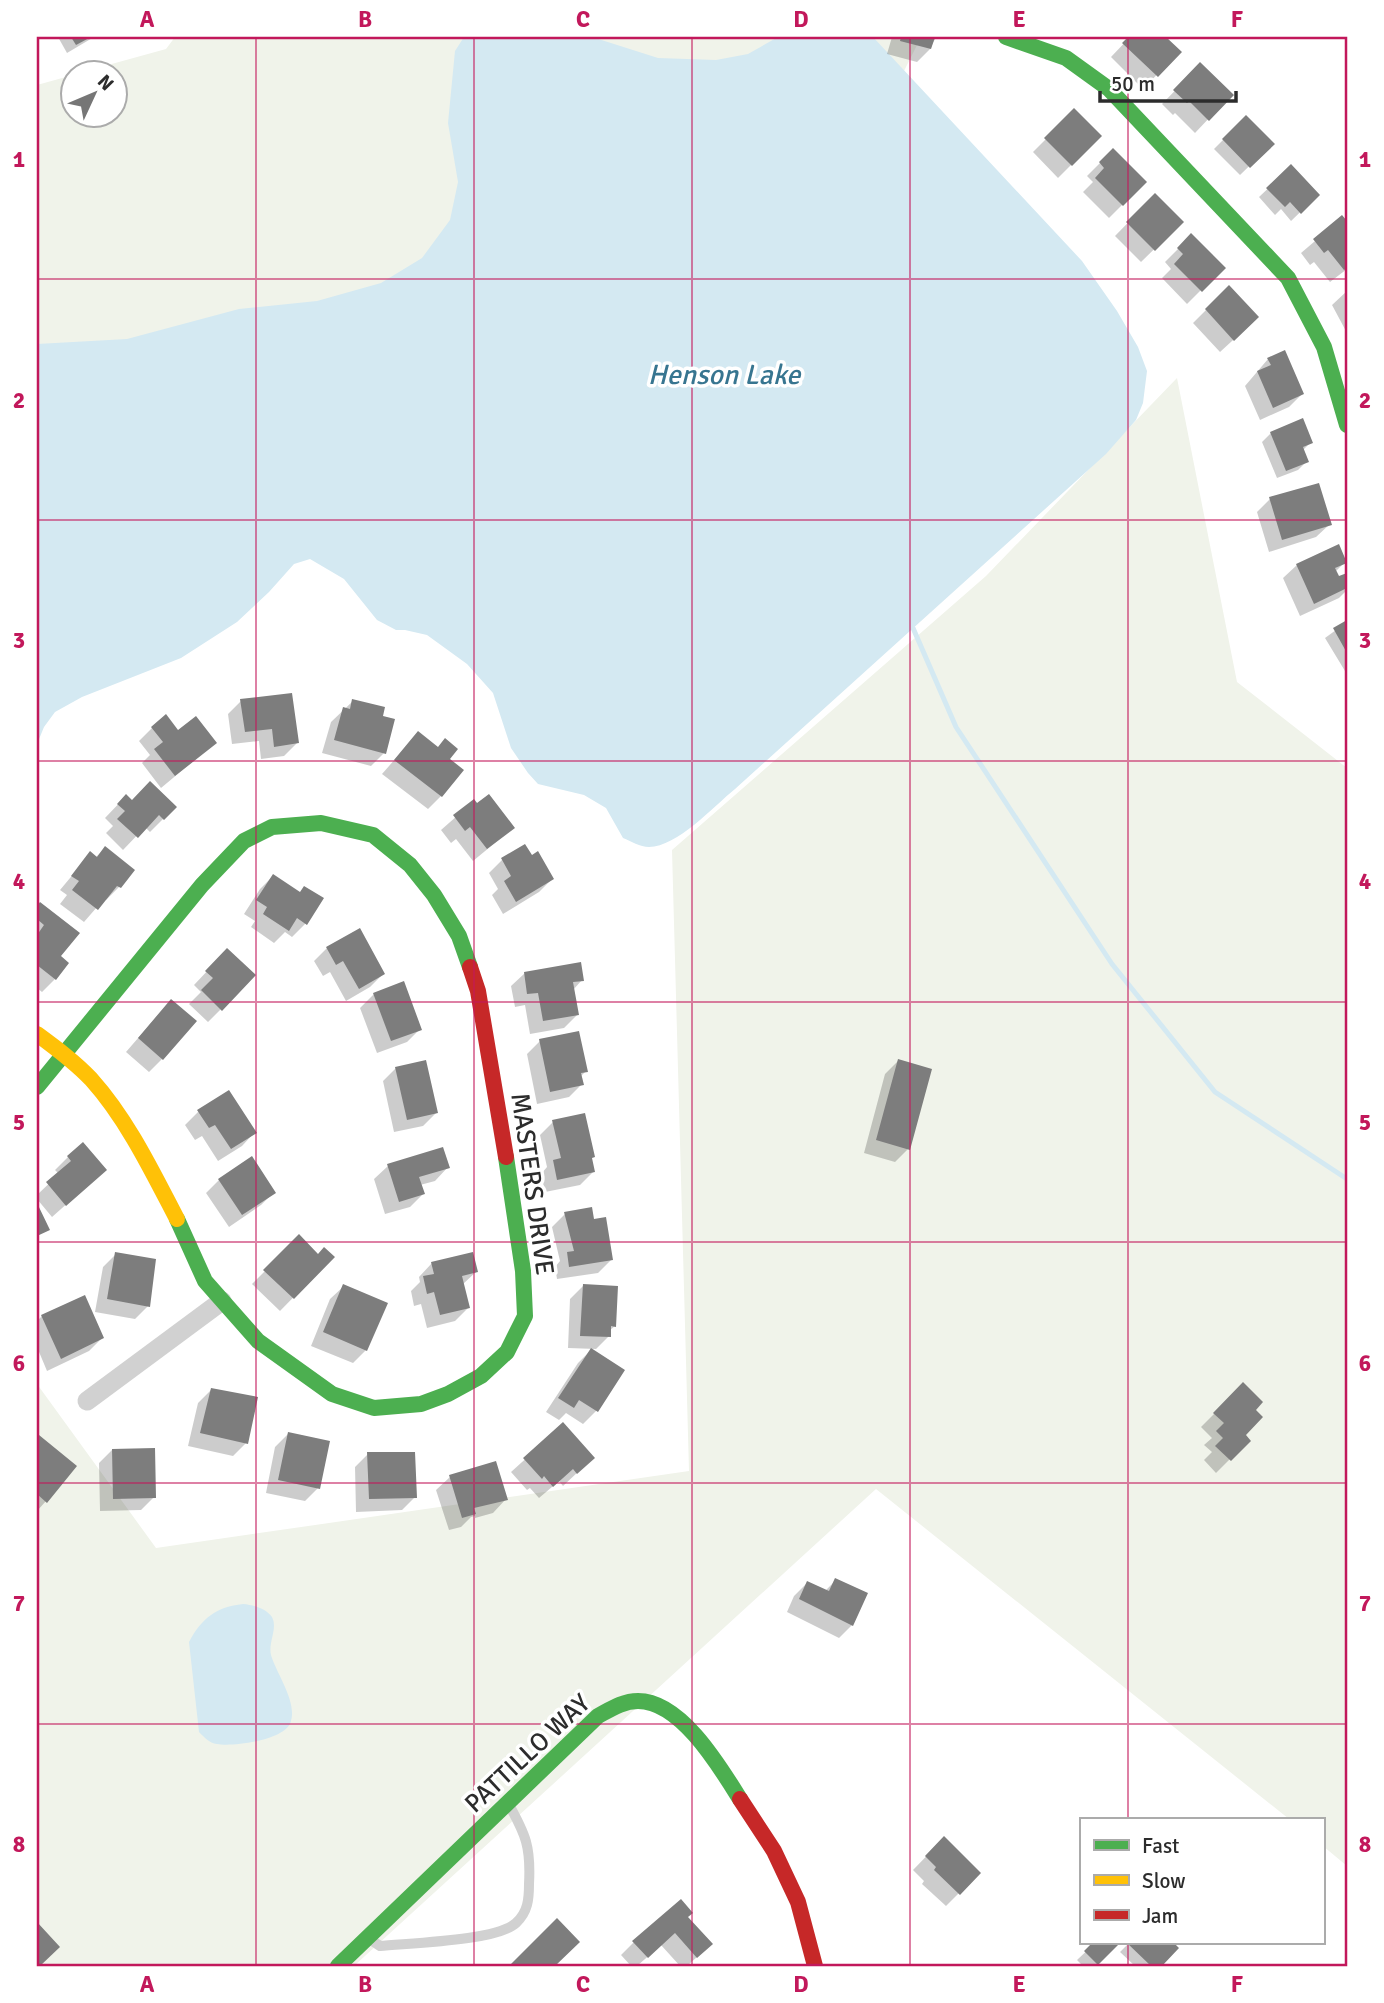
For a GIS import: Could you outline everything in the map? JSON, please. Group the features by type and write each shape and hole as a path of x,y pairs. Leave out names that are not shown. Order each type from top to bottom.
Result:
{"street":[{"path":"1006,37 1066,58 1109,89 1288,278 1324,347 1347,425"},
{"name":"MASTERS DRIVE","path":"37,1034 64,1054 92,1080 129,1131 176,1217 205,1281 258,1341 332,1394 374,1408 421,1404 448,1394 481,1376 507,1352 525,1316 523,1271 478,991 459,936 434,895 410,865 373,835 321,823 272,827 244,841 202,885 64,1054 37,1087"},
{"path":"87,1401 222,1301"},
{"name":"PATTILLO WAY","path":"338,1966 598,1716 619,1704 639,1701 658,1705 675,1716 712,1755 737,1797 761,1829 798,1902 815,1966"}],"lane":[{"path":"368,1938 380,1946 444,1940 507,1929 518,1922 528,1905 530,1860 525,1832 508,1803"}],"shaded area":[{"path":"175,37 492,37 466,227 436,298 37,372 37,85 60,79 60,130 130,130 130,60 126,60 166,49"},
{"path":"543,37 921,37 901,77 670,72"},
{"path":"1177,378 1237,682 1347,768 1347,1866 1324,1847 1324,1818 1288,1818 876,1489 354,1966 37,1966 37,1384 156,1548 689,1471 672,850 986,576"}],"water":[{"name":"Henson Lake","path":"464,37 592,37 658,58 716,60 748,54 778,37 873,37 1082,261 1117,311 1138,347 1147,371 1143,403 1136,420 1106,454 706,815 683,833 660,845 646,847 623,838 606,808 584,795 538,784 511,748 493,693 467,664 427,635 396,630 377,620 344,579 310,559 294,564 237,622 181,658 82,697 55,712 44,727 37,744 37,344 127,339 239,309 317,301 381,283 422,258 450,220 458,182 448,123 455,51"},
{"path":"243,1604 263,1609 272,1617 274,1626 271,1655 289,1696 291,1721 280,1733 258,1741 217,1744 199,1732 189,1642 199,1626 211,1615"}],"building":[{"path":"71,37 91,37 76,45"},
{"path":"901,37 935,37 931,49 900,41"},
{"path":"1128,37 1166,37 1182,52 1158,77 1122,43"},
{"path":"1200,62 1234,95 1209,121 1189,101 1187,103 1173,90"},
{"path":"1074,108 1102,136 1072,166 1044,138"},
{"path":"1246,115 1275,144 1250,168 1222,139"},
{"path":"1113,148 1147,182 1123,206 1095,178 1104,168 1099,162"},
{"path":"1291,164 1320,195 1301,214 1290,202 1285,207 1266,188"},
{"path":"1155,193 1184,222 1155,251 1126,222"},
{"path":"1342,215 1347,221 1347,268 1344,270 1328,250 1324,253 1313,239"},
{"path":"1191,233 1226,268 1202,292 1174,264 1183,254 1177,248"},
{"path":"1229,285 1259,317 1234,341 1205,309"},
{"path":"1285,350 1304,394 1273,408 1257,371 1271,365 1267,358"},
{"path":"1303,418 1313,443 1303,447 1309,462 1286,471 1270,432"},
{"path":"1319,483 1332,525 1282,540 1269,497"},
{"path":"1339,544 1347,563 1335,568 1339,576 1347,573 1347,588 1314,604 1296,564"},
{"path":"1347,620 1347,653 1333,628"},
{"path":"292,693 299,743 274,747 272,729 245,732 240,699"},
{"path":"352,699 385,707 383,716 395,719 386,754 334,740 343,707 350,709"},
{"path":"166,714 178,730 196,716 217,743 175,776 154,749 163,742 151,727"},
{"path":"418,731 438,747 445,738 458,749 450,759 464,770 442,797 394,760"},
{"path":"150,781 177,807 164,820 159,815 138,838 117,819 125,811 117,804 126,794 132,800"},
{"path":"489,794 515,828 487,849 470,827 465,831 453,815 474,799 477,803"},
{"path":"525,844 532,855 538,851 554,879 516,902 504,881 511,876 501,858"},
{"path":"105,846 135,870 121,888 117,886 98,910 72,890 79,881 71,876 90,851 97,857"},
{"path":"273,874 300,892 304,886 324,898 307,925 297,918 289,931 263,914 267,907 256,900"},
{"path":"40,902 80,933 61,956 69,963 56,980 37,965 37,935 44,925 37,919 37,906"},
{"path":"360,928 385,974 359,989 343,961 336,965 326,947"},
{"path":"227,948 256,975 222,1011 201,990 213,978 205,971"},
{"path":"581,962 584,981 573,982 579,1015 543,1021 538,993 527,994 524,972"},
{"path":"404,981 422,1030 391,1041 373,993"},
{"path":"171,999 197,1021 163,1060 138,1038"},
{"path":"579,1031 588,1072 581,1073 584,1085 550,1092 539,1039"},
{"path":"898,1059 932,1069 910,1150 876,1140"},
{"path":"426,1060 438,1113 407,1120 395,1067"},
{"path":"229,1090 257,1133 231,1149 215,1125 209,1128 197,1110"},
{"path":"585,1113 595,1157 592,1158 595,1172 557,1180 553,1160 561,1158 552,1120"},
{"path":"83,1142 107,1170 66,1206 46,1182 71,1161 67,1156"},
{"path":"443,1147 450,1168 419,1177 425,1194 399,1202 387,1164"},
{"path":"252,1156 276,1193 242,1215 218,1179"},
{"path":"37,1203 50,1230 37,1236"},
{"path":"592,1207 594,1219 606,1217 613,1260 569,1267 567,1252 574,1251 564,1212"},
{"path":"299,1234 318,1254 324,1247 335,1257 294,1299 263,1270"},
{"path":"115,1252 156,1259 150,1307 107,1299"},
{"path":"473,1252 478,1272 462,1276 470,1308 440,1315 434,1292 427,1294 423,1276 434,1274 431,1262"},
{"path":"343,1284 388,1303 367,1351 323,1332"},
{"path":"583,1284 618,1286 616,1327 611,1326 611,1337 580,1336"},
{"path":"85,1295 104,1338 61,1359 41,1315"},
{"path":"591,1348 625,1370 598,1412 579,1400 574,1408 558,1398"},
{"path":"1243,1382 1263,1402 1256,1410 1263,1417 1246,1435 1251,1441 1231,1461 1215,1446 1223,1438 1216,1431 1224,1423 1213,1413"},
{"path":"211,1388 258,1397 248,1444 200,1433"},
{"path":"563,1422 595,1458 577,1474 573,1469 553,1487 523,1458"},
{"path":"288,1432 330,1441 320,1489 278,1480"},
{"path":"39,1435 77,1466 47,1503 37,1494"},
{"path":"155,1448 156,1498 113,1499 112,1449"},
{"path":"367,1452 415,1452 417,1498 369,1499"},
{"path":"496,1461 508,1500 474,1508 476,1514 462,1518 449,1475"},
{"path":"835,1578 868,1593 853,1626 799,1599 807,1581 829,1591"},
{"path":"944,1836 981,1873 960,1895 934,1870 936,1867 925,1856"},
{"path":"681,1899 693,1913 688,1917 713,1944 697,1958 675,1933 648,1958 632,1941"},
{"path":"557,1918 580,1942 555,1966 509,1966"},
{"path":"37,1922 60,1947 40,1966 37,1966"},
{"path":"1091,1944 1119,1944 1098,1965 1084,1951"},
{"path":"1128,1944 1175,1944 1179,1948 1162,1966 1151,1966"}],"waterway":[{"path":"913,628 956,727 1112,964 1215,1092 1347,1179"}],"traffic: fast":[{"path":"1006,37 1066,58 1109,89 1288,278 1324,347 1347,425"},
{"path":"37,1087 202,885 244,841 272,827 321,823 373,835 410,865 434,895 459,936 470,967"},
{"path":"177,1219 205,1281 258,1341 332,1394 374,1408 421,1404 448,1394 481,1376 507,1352 525,1316 523,1271 506,1157"},
{"path":"338,1966 598,1716 617,1706 638,1701 654,1704 669,1712 698,1738 740,1799"}],"traffic: slow":[{"path":"37,1034 78,1067 104,1095 138,1146 177,1219"}],"traffic: jam":[{"path":"470,967 478,991 506,1157"},
{"path":"740,1799 774,1851 798,1902 815,1966"}]}
